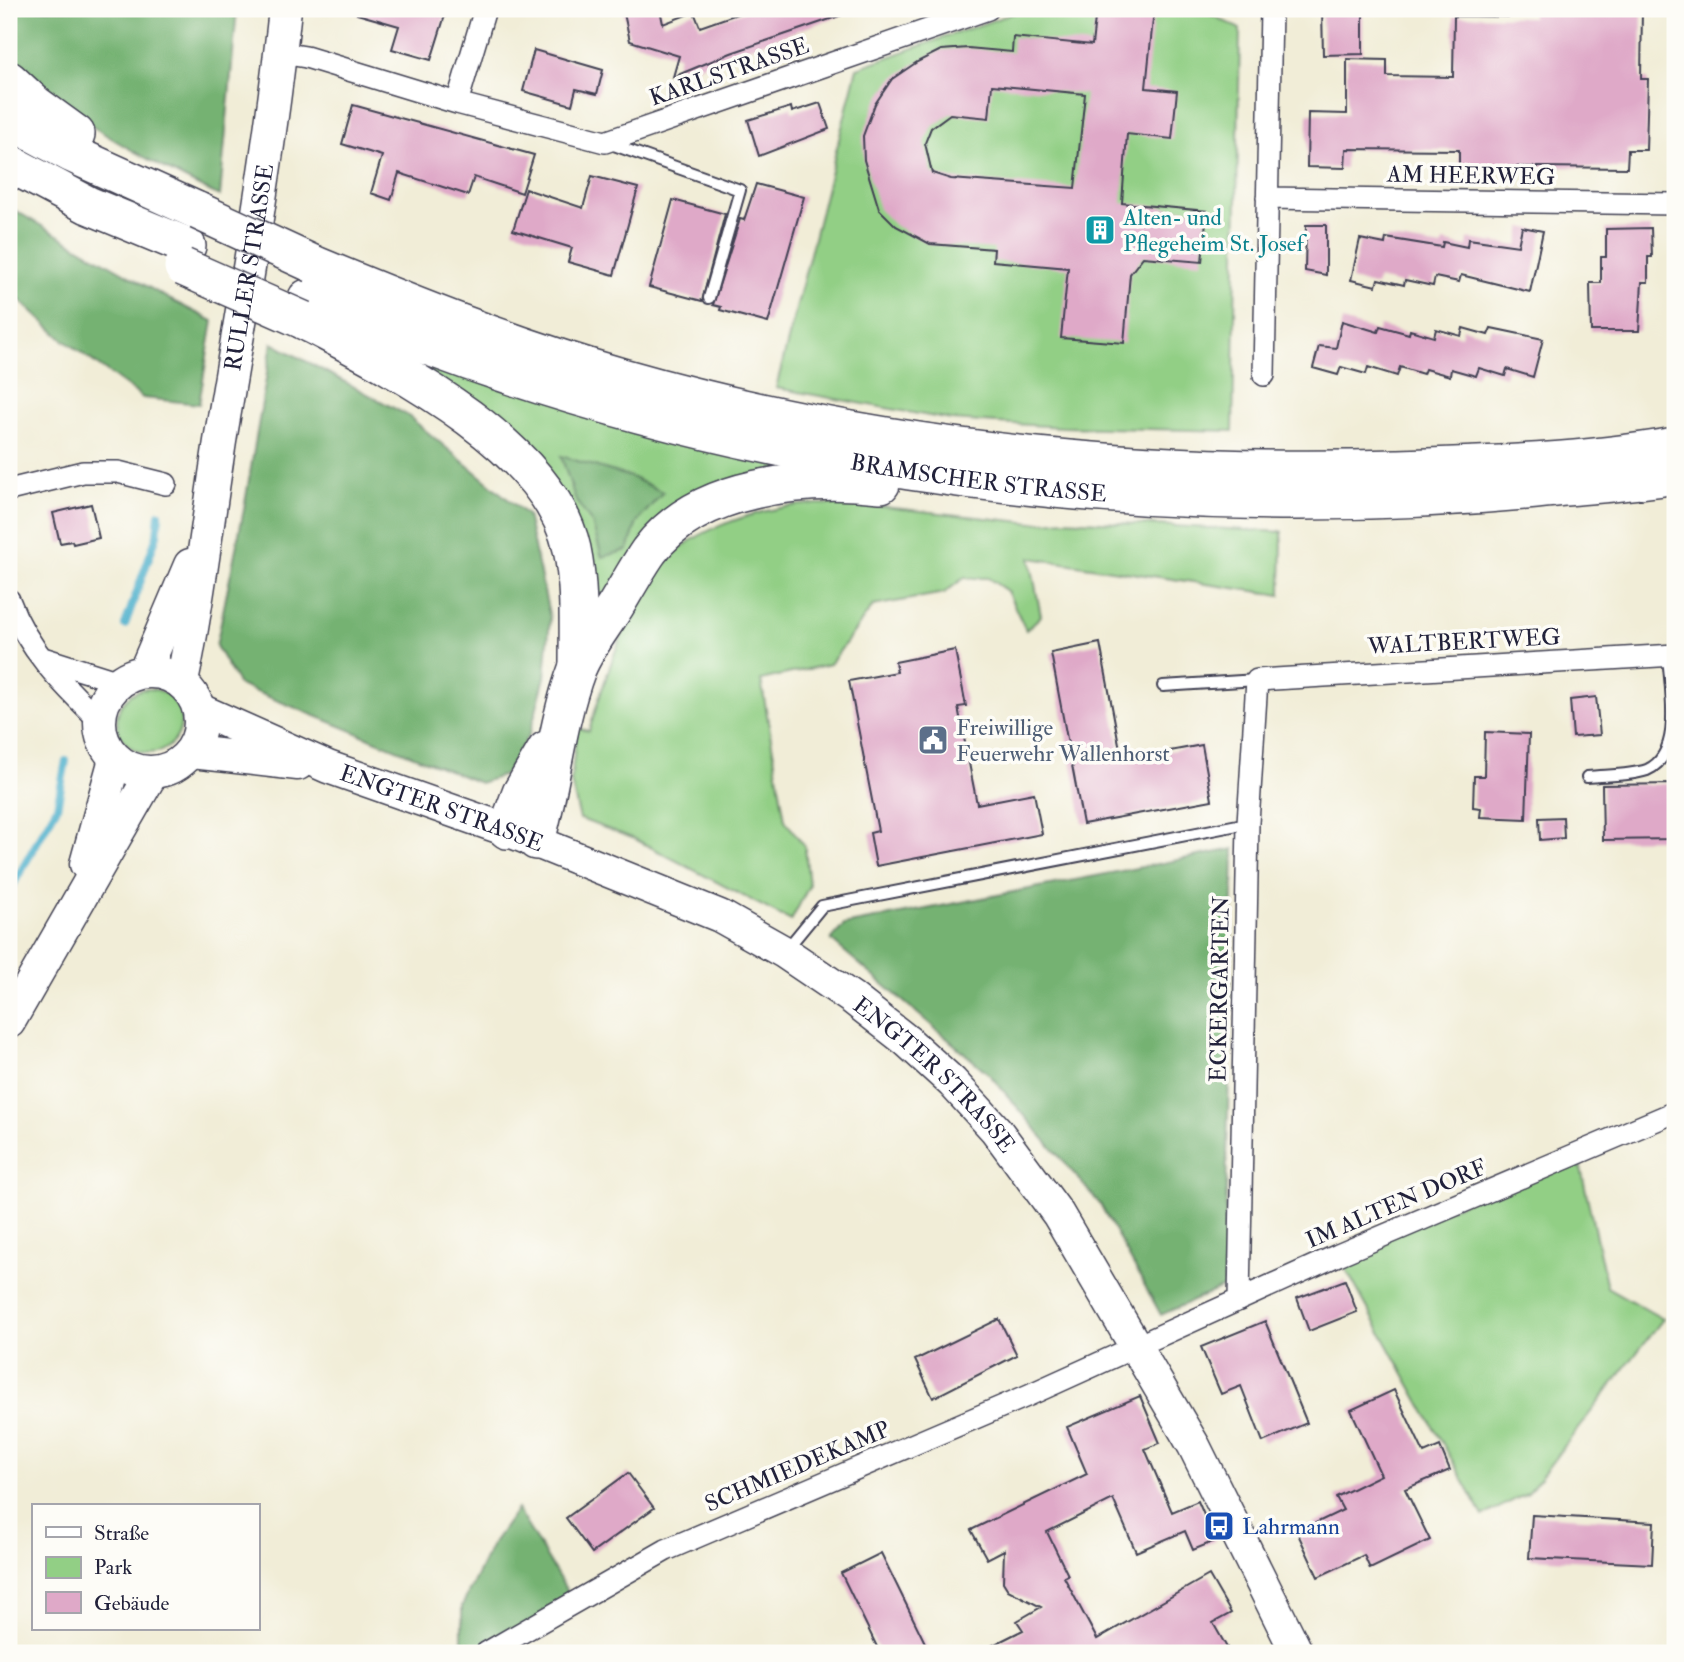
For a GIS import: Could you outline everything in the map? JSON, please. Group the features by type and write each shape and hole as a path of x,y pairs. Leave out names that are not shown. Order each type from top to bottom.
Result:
{"highway":[{"path":"9,80 36,105 122,161 145,187"},
{"path":"9,120 198,211 308,294 381,361 484,428 542,485 561,517 572,549 578,608 578,667"},
{"path":"9,163 88,205 101,228 308,294"},
{"name":"BRAMSCHER STRASSE","path":"308,294 475,329 621,377 752,410 844,428 1072,461 1293,471 1480,466 1675,446"},
{"name":"BRAMSCHER STRASSE","path":"308,294 519,381 619,408 748,440 1041,489 1186,500 1280,503 1483,495 1675,475"},
{"path":"522,835 561,725 578,667 650,549 679,522 728,497 759,488 815,481 872,483 1010,499 1041,489"}],"main road":[{"name":"RULLER STRASSE","path":"182,682 192,634 206,525 281,53 285,9"},
{"name":"RULLER STRASSE","path":"132,677 206,525"},
{"path":"158,672 182,682 193,695 200,710 201,725 192,752 167,770 152,773 138,772 116,759 104,741 100,721 109,693 132,677 158,672"},
{"name":"ENGTER STRASSE","path":"200,710 328,767 522,835 720,916 784,952 852,998 907,1041 952,1082 996,1130 1058,1214 1194,1446 1297,1653"},
{"name":"ENGTER STRASSE","path":"192,752 328,767"},
{"path":"75,903 116,759"},
{"path":"9,1022 152,773"}],"street":[{"path":"457,103 485,9"},
{"name":"KARLSTRASSE","path":"606,142 988,9"},
{"path":"1264,375 1271,9"},
{"path":"281,53 306,57 457,103 606,142"},
{"name":"AM HEERWEG","path":"1267,198 1675,204"},
{"path":"9,490 83,472 118,472 166,484"},
{"path":"9,600 29,644 43,658 65,689 100,721"},
{"name":"WALTBERTWEG","path":"1257,680 1672,655"},
{"path":"43,658 132,677"},
{"name":"ECKERGARTEN","path":"1239,1300 1248,823 1257,680"},
{"name":"IM ALTEN DORF","path":"1137,1345 1675,1111"},
{"name":"SCHMIEDEKAMP","path":"486,1653 666,1550 1030,1395 1137,1345"}],"lane":[{"path":"606,142 740,190 709,298"},
{"path":"1587,777 1650,769 1669,750 1673,735 1672,655"},
{"path":"1163,686 1257,680"},
{"path":"784,952 822,906 1248,823"}],"green space":[{"path":"9,9 237,9 220,196 103,133 42,90 20,70 9,52"},
{"path":"1025,9 1200,9 1240,29 1233,431 1062,427 951,420 776,388 857,68"},
{"path":"9,207 171,300 213,321 199,404 143,398 61,338 9,290"},
{"path":"346,326 835,470 748,478 588,629 555,483"},
{"path":"272,343 407,415 527,515 550,618 545,677 530,733 505,775 480,783 239,685 216,646 244,509"},
{"path":"561,456 631,477 663,492 637,522 628,550 602,557 592,523 576,501"},
{"path":"804,505 865,505 1033,523 1064,520 1282,532 1281,595 1030,558 1041,616 1026,630 1007,591 988,578 964,578 944,593 873,606 830,664 761,680 785,820 805,847 809,886 791,921 635,839 580,819 571,782 577,728 589,731 630,617 655,575 669,558 708,531 755,514"},
{"path":"143,689 155,689 172,698 179,709 179,733 172,744 155,753 143,753 131,748 122,739 117,727 117,715 122,703 131,694"},
{"path":"1234,849 1224,1287 1161,1315 1100,1204 989,1074 831,940 844,925"},
{"path":"1578,1155 1607,1287 1663,1319 1528,1493 1483,1516 1338,1255"},
{"path":"517,1509 575,1604 486,1653 462,1653 462,1606 492,1544"}],"building":[{"path":"358,9 447,9 431,60 392,49 399,26 357,14"},
{"path":"623,9 660,9 663,24 694,12 700,27 751,9 851,9 851,12 731,53 673,77 679,56 630,41"},
{"path":"1096,9 1154,9 1146,88 1177,91 1172,139 1127,134 1122,203 1207,211 1202,262 1143,257 1130,274 1124,343 1061,338 1068,268 993,261 994,249 930,244 896,226 879,209 864,160 863,136 875,104 892,79 917,62 941,50 968,48 1012,52 1013,37 1092,45","holes":["992,85 1085,94 1075,188 951,179 932,173 925,143 931,128 950,114 989,118"]},
{"path":"1322,9 1363,9 1363,54 1323,55"},
{"path":"1532,9 1642,9 1641,79 1648,79 1646,150 1628,150 1627,168 1459,166 1459,150 1346,149 1345,168 1307,167 1308,113 1347,114 1347,59 1387,60 1387,76 1453,77 1454,16 1532,17"},
{"path":"534,50 603,70 597,94 576,89 572,105 523,91"},
{"path":"820,103 829,129 759,156 748,120 791,107 792,112"},
{"path":"353,105 534,155 522,193 474,177 468,195 399,173 391,200 371,193 382,156 342,144"},
{"path":"592,176 638,188 614,275 568,262 572,248 513,230 526,189 583,208"},
{"path":"756,184 804,197 768,323 720,310 721,307 713,305 740,219 744,220"},
{"path":"673,200 725,214 702,301 649,287"},
{"path":"1306,225 1326,225 1326,275 1305,271"},
{"path":"1522,227 1543,231 1530,292 1461,275 1459,282 1435,277 1433,286 1405,280 1404,285 1378,279 1376,286 1351,280 1360,239 1385,244 1386,238 1442,247 1443,242 1467,247 1468,239 1518,246"},
{"path":"1651,228 1652,257 1648,257 1648,282 1642,282 1639,331 1591,331 1590,283 1601,283 1601,257 1606,257 1606,229"},
{"path":"1342,321 1378,332 1380,326 1434,337 1436,329 1461,336 1463,328 1488,335 1491,328 1543,339 1533,377 1507,369 1505,376 1479,368 1476,376 1451,369 1450,376 1425,369 1423,374 1400,367 1397,376 1368,367 1366,374 1341,367 1338,375 1313,368 1319,346 1336,348"},
{"path":"91,504 99,538 73,544 72,541 60,543 53,513"},
{"path":"1100,643 1122,760 1202,745 1212,800 1083,824 1051,653"},
{"path":"955,650 966,706 958,707 977,804 1034,793 1042,834 876,866 870,833 878,831 849,681 897,672 895,662"},
{"path":"1596,697 1600,735 1573,737 1570,700"},
{"path":"1485,732 1529,734 1526,819 1480,817 1481,808 1473,807 1474,776 1484,776"},
{"path":"1675,784 1675,839 1603,840 1602,785"},
{"path":"1563,817 1564,838 1540,840 1539,818"},
{"path":"1345,1280 1357,1312 1309,1331 1297,1298"},
{"path":"999,1319 1017,1355 933,1398 915,1360"},
{"path":"1265,1321 1307,1423 1263,1442 1241,1386 1221,1394 1201,1347"},
{"path":"1394,1390 1424,1453 1440,1446 1450,1470 1405,1489 1430,1540 1370,1569 1364,1555 1318,1577 1297,1532 1343,1510 1336,1497 1381,1475 1351,1410"},
{"path":"1140,1396 1160,1443 1145,1449 1172,1512 1198,1501 1215,1541 1193,1550 1185,1531 1136,1552 1113,1499 1047,1532 1068,1575 1064,1577 1097,1639 1209,1575 1231,1613 1213,1623 1230,1653 977,1653 1023,1630 1017,1621 1041,1607 1008,1590 1003,1582 1004,1550 987,1559 971,1530 1087,1474 1067,1427"},
{"path":"628,1473 654,1508 592,1553 566,1518"},
{"path":"1532,1515 1654,1522 1652,1564 1529,1558"},
{"path":"881,1553 930,1653 880,1653 841,1573"}],"waterway":[{"path":"125,625 157,535 159,514"},
{"path":"9,892 57,807 66,761"}],"place":[{"name":"Alten- und Pflegeheim St. Josef","path":"1100,230"},
{"name":"Freiwillige Feuerwehr Wallenhorst","path":"933,740"},
{"name":"Lahrmann","path":"1219,1526"}]}
